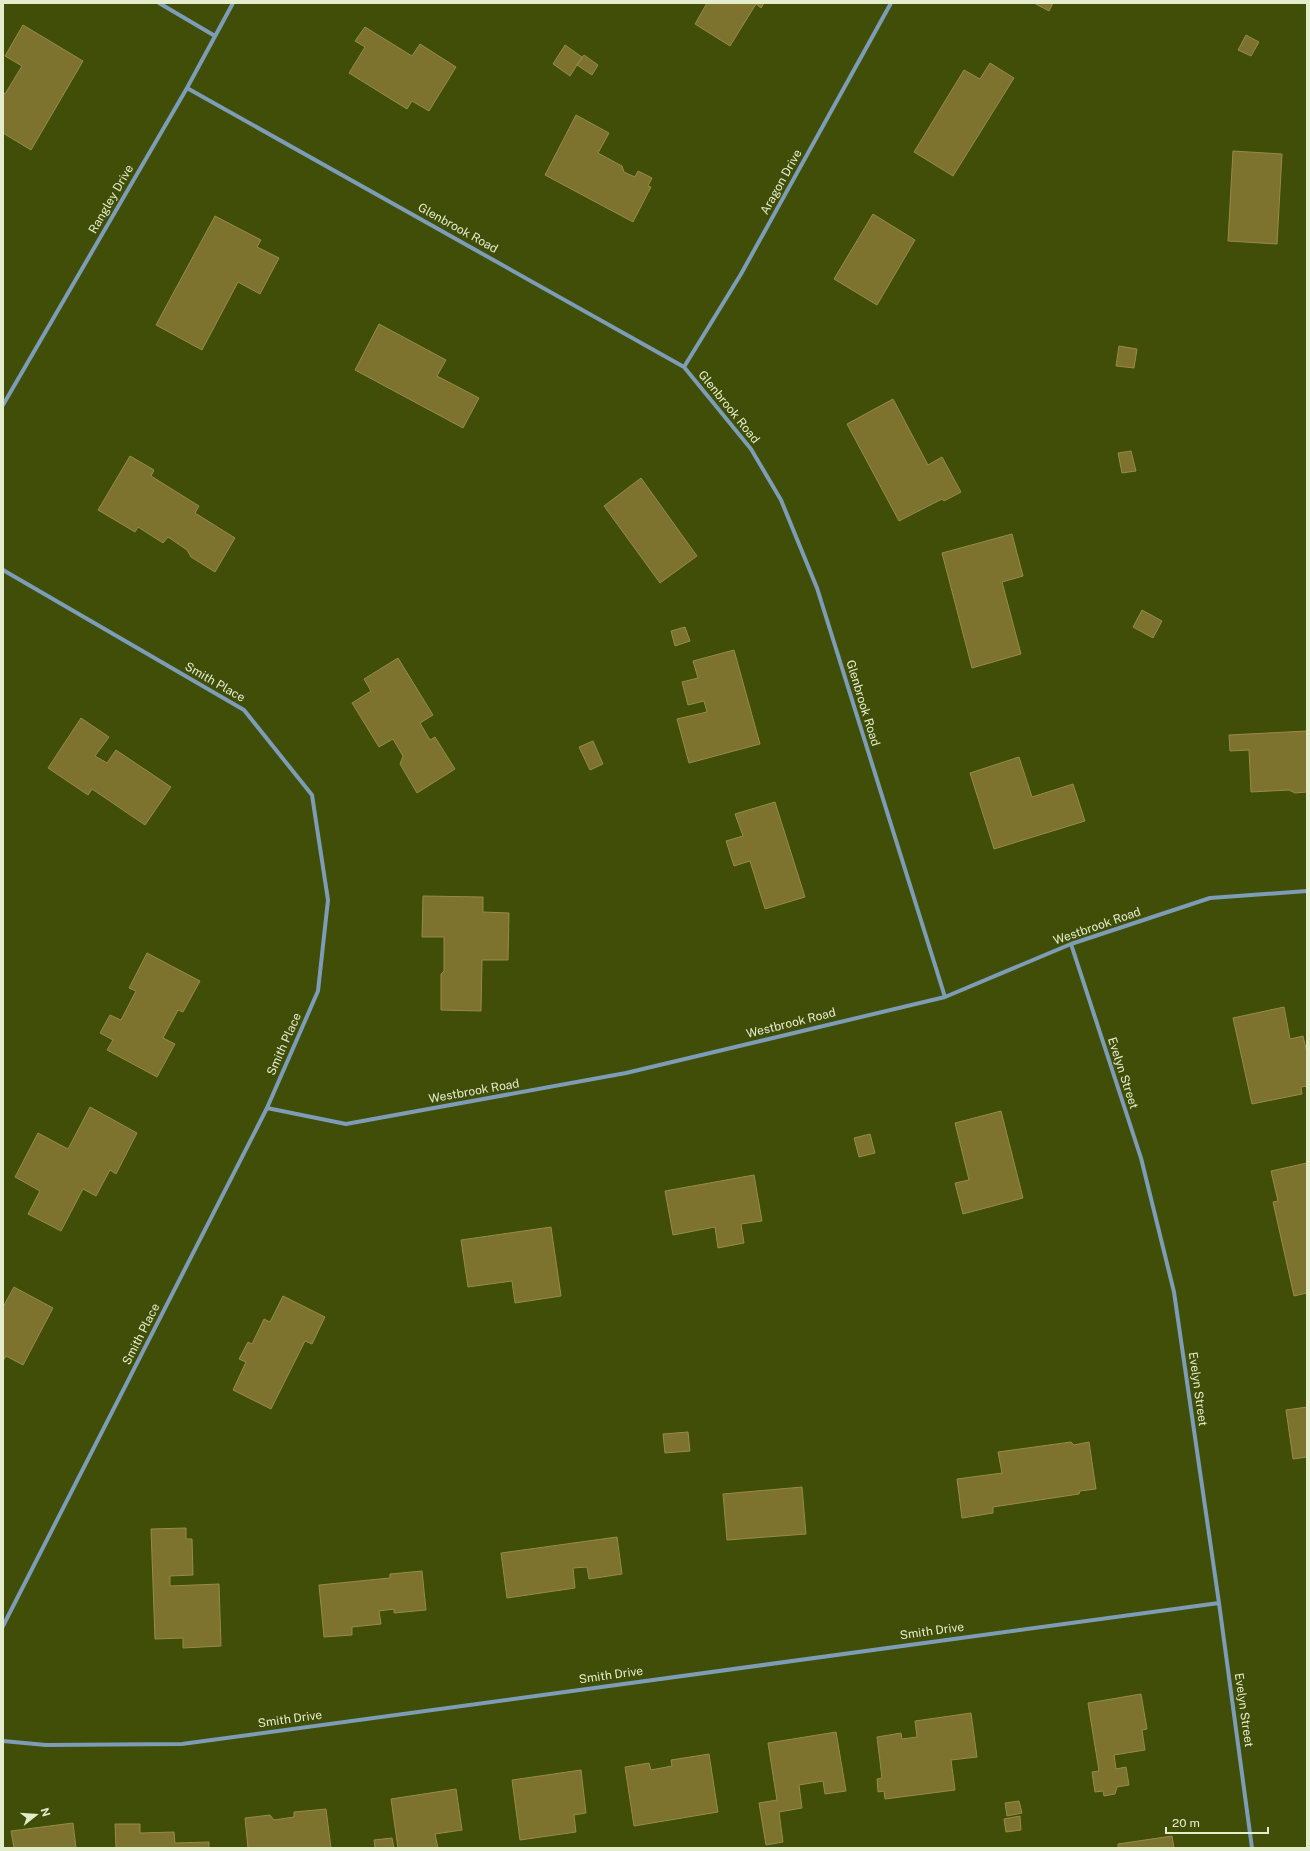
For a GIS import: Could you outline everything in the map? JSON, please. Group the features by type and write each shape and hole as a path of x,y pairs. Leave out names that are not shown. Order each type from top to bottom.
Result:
{"street":[{"path":"159,3 215,36"},
{"name":"Rangley Drive","path":"3,404 187,88 233,3"},
{"name":"Aragon Drive","path":"684,367 742,274 891,3"},
{"name":"Glenbrook Road","path":"187,88 684,367 751,449 781,500 817,588 945,997"},
{"name":"Smith Place","path":"3,570 244,710 312,796 328,900 318,991 267,1108 3,1626"},
{"name":"Westbrook Road","path":"267,1108 346,1124 626,1073 945,997 1071,944 1210,898 1307,891"},
{"name":"Evelyn Street","path":"1071,944 1141,1158 1174,1292 1220,1603 1252,1848"},
{"name":"Smith Drive","path":"3,1741 46,1745 182,1744 1220,1603"}],"building":[{"path":"707,3 764,3 761,8 756,4 730,46 695,24"},
{"path":"1034,3 1053,3 1049,11"},
{"path":"23,25 83,61 31,150 3,133 3,92 5,94 22,66 5,56"},
{"path":"365,27 412,56 420,44 456,67 429,111 412,101 407,109 349,73 365,47 355,41"},
{"path":"1246,35 1259,42 1251,56 1238,50"},
{"path":"565,45 582,57 570,76 553,64"},
{"path":"584,55 598,65 592,75 577,65"},
{"path":"990,63 1014,78 953,176 914,152 964,70 980,79"},
{"path":"576,115 609,133 598,153 622,166 624,172 635,177 638,171 652,178 648,186 651,187 633,222 545,175"},
{"path":"1233,151 1282,154 1277,244 1228,241"},
{"path":"873,214 915,240 877,305 834,279"},
{"path":"215,216 261,240 257,247 279,258 260,294 238,282 202,350 156,325"},
{"path":"379,324 446,360 437,376 479,398 463,428 355,370"},
{"path":"1119,346 1137,349 1134,368 1116,366"},
{"path":"893,399 928,465 942,457 961,492 944,501 942,499 899,521 847,424"},
{"path":"1131,451 1136,471 1122,473 1118,453"},
{"path":"130,456 154,470 151,476 199,506 195,513 235,538 215,572 191,557 187,550 168,537 163,543 138,527 135,532 98,510"},
{"path":"641,478 697,556 660,583 604,506"},
{"path":"1012,534 1023,576 1002,582 1021,654 972,668 942,553"},
{"path":"1142,610 1162,621 1153,638 1133,627"},
{"path":"685,627 690,641 675,646 671,631"},
{"path":"734,650 760,744 689,763 677,719 707,712 704,701 688,705 682,682 698,678 693,661"},
{"path":"398,658 433,715 420,723 430,740 435,737 455,769 417,793 400,764 403,756 393,739 379,747 352,703 371,691 364,679"},
{"path":"81,718 109,737 95,756 107,763 116,750 171,787 145,825 92,789 88,795 48,768"},
{"path":"1307,731 1307,792 1295,793 1289,790 1251,792 1249,750 1230,751 1229,735"},
{"path":"593,741 603,764 590,770 579,747"},
{"path":"1019,757 1032,797 1073,784 1085,821 994,849 970,773"},
{"path":"775,802 805,897 765,909 750,861 734,866 726,841 743,836 735,814"},
{"path":"423,896 483,897 483,912 509,913 508,960 482,960 481,1011 441,1010 441,974 444,971 444,937 422,937"},
{"path":"147,953 200,981 183,1012 178,1010 163,1038 175,1044 157,1077 107,1050 113,1040 100,1033 110,1015 121,1020 136,991 129,988"},
{"path":"1284,1007 1290,1039 1303,1036 1307,1053 1307,1086 1301,1087 1302,1094 1252,1104 1233,1018"},
{"path":"90,1107 137,1133 116,1174 110,1170 96,1196 83,1189 61,1231 28,1214 40,1191 15,1177 38,1133 68,1149"},
{"path":"1001,1111 1023,1198 963,1214 955,1183 969,1180 955,1123"},
{"path":"870,1134 875,1153 859,1157 854,1138"},
{"path":"1307,1163 1307,1293 1294,1296 1273,1202 1278,1201 1271,1171"},
{"path":"754,1175 762,1221 741,1224 744,1243 718,1248 715,1227 673,1235 665,1191"},
{"path":"551,1227 561,1296 515,1303 512,1281 468,1287 461,1240"},
{"path":"14,1287 53,1308 23,1365 6,1356 3,1361 3,1307"},
{"path":"283,1296 325,1317 312,1344 305,1341 271,1409 233,1390 246,1362 239,1359 248,1342 252,1344 264,1319 270,1322"},
{"path":"1307,1407 1307,1457 1293,1459 1286,1410"},
{"path":"688,1432 690,1451 665,1453 663,1434"},
{"path":"1071,1442 1074,1445 1089,1442 1096,1489 1080,1491 1079,1494 993,1507 993,1513 962,1518 957,1479 1002,1473 998,1452"},
{"path":"802,1487 806,1534 727,1540 723,1494"},
{"path":"186,1528 186,1539 192,1539 193,1575 170,1576 170,1586 219,1584 221,1646 183,1648 183,1638 155,1639 151,1529"},
{"path":"617,1537 622,1574 589,1579 587,1567 573,1568 575,1588 507,1598 501,1553"},
{"path":"422,1571 426,1610 394,1613 394,1609 379,1611 381,1624 352,1627 352,1635 324,1637 319,1585 390,1578 390,1574"},
{"path":"1141,1694 1147,1729 1142,1730 1145,1750 1114,1755 1116,1769 1126,1767 1129,1785 1117,1787 1115,1794 1104,1796 1103,1791 1095,1792 1092,1772 1099,1771 1088,1703"},
{"path":"971,1713 977,1757 951,1760 955,1790 885,1799 884,1791 878,1792 877,1779 882,1778 877,1737 901,1733 902,1739 917,1737 915,1721"},
{"path":"836,1732 846,1791 825,1794 823,1781 799,1785 802,1808 779,1812 783,1842 766,1845 759,1803 777,1800 768,1743"},
{"path":"709,1754 718,1812 634,1826 625,1767 649,1763 651,1770 672,1766 671,1760"},
{"path":"581,1770 586,1813 574,1815 576,1832 520,1840 512,1780"},
{"path":"456,1789 462,1830 435,1834 438,1848 398,1848 391,1799"},
{"path":"1019,1801 1022,1813 1007,1816 1005,1803"},
{"path":"326,1809 331,1848 248,1848 245,1818 270,1815 274,1820 294,1817 294,1812"},
{"path":"1020,1816 1021,1830 1006,1832 1004,1819"},
{"path":"73,1823 76,1848 14,1848 11,1831"},
{"path":"115,1824 140,1824 140,1833 174,1832 175,1843 209,1842 209,1848 116,1848"},
{"path":"1172,1836 1174,1848 1118,1848 1118,1844"},
{"path":"392,1838 394,1848 375,1848 374,1840"}]}
